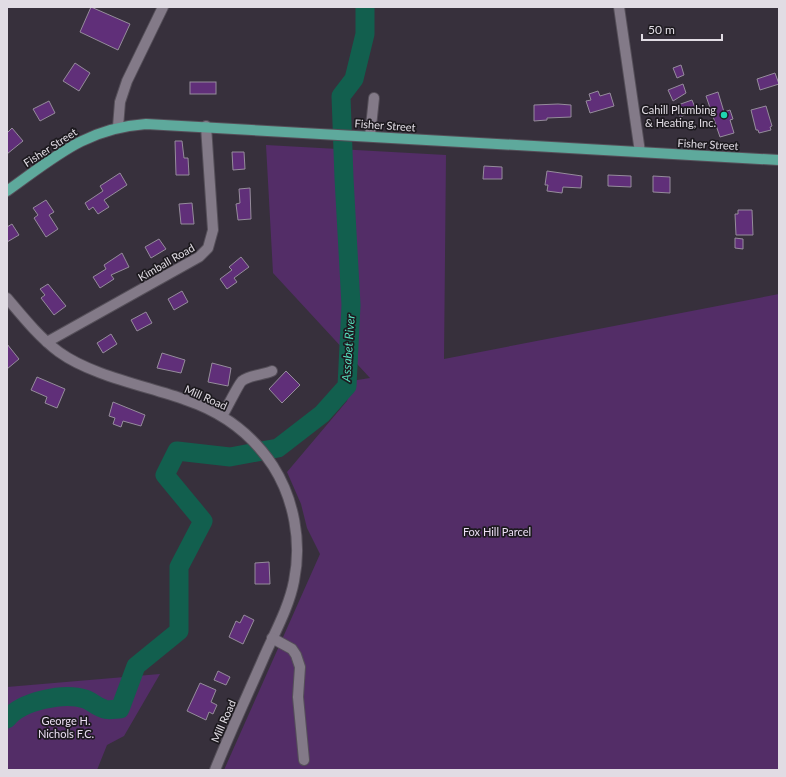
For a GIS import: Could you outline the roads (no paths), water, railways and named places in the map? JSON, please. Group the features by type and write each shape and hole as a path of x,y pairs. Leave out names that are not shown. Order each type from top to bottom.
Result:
{"main road":[{"name":"Fisher Street","path":"7,190 78,142 104,130 146,124 206,126 779,160"}],"street":[{"path":"118,127 120,102 127,81 163,7"},
{"path":"619,7 640,152"},
{"path":"370,136 374,98"},
{"name":"Kimball Road","path":"47,342 199,257 208,248 213,230 206,126"},
{"name":"Mill Road","path":"7,298 33,329 60,352 94,370 187,400 232,422 256,444 276,471 291,506 296,533 297,550 294,582 272,638 215,770"},
{"path":"222,416 232,399 238,384 243,380 272,371"},
{"path":"272,638 292,649 296,655 300,667 298,697 304,760"}],"waterway":[{"name":"Assabet River","path":"7,719 22,707 32,703 66,697 85,699 108,710 120,709 136,666 179,631 179,567 203,521 165,475 177,451 230,457 278,448 322,414 347,386 351,305 341,96 354,79 365,34 365,7"}],"place":[{"name":"Cahill Plumbing & Heating, Inc.","path":"724,115"}],"park label":[{"name":"Fox Hill Parcel","path":"497,531"},
{"name":"George H. Nichols F.C.","path":"66,726"}]}
